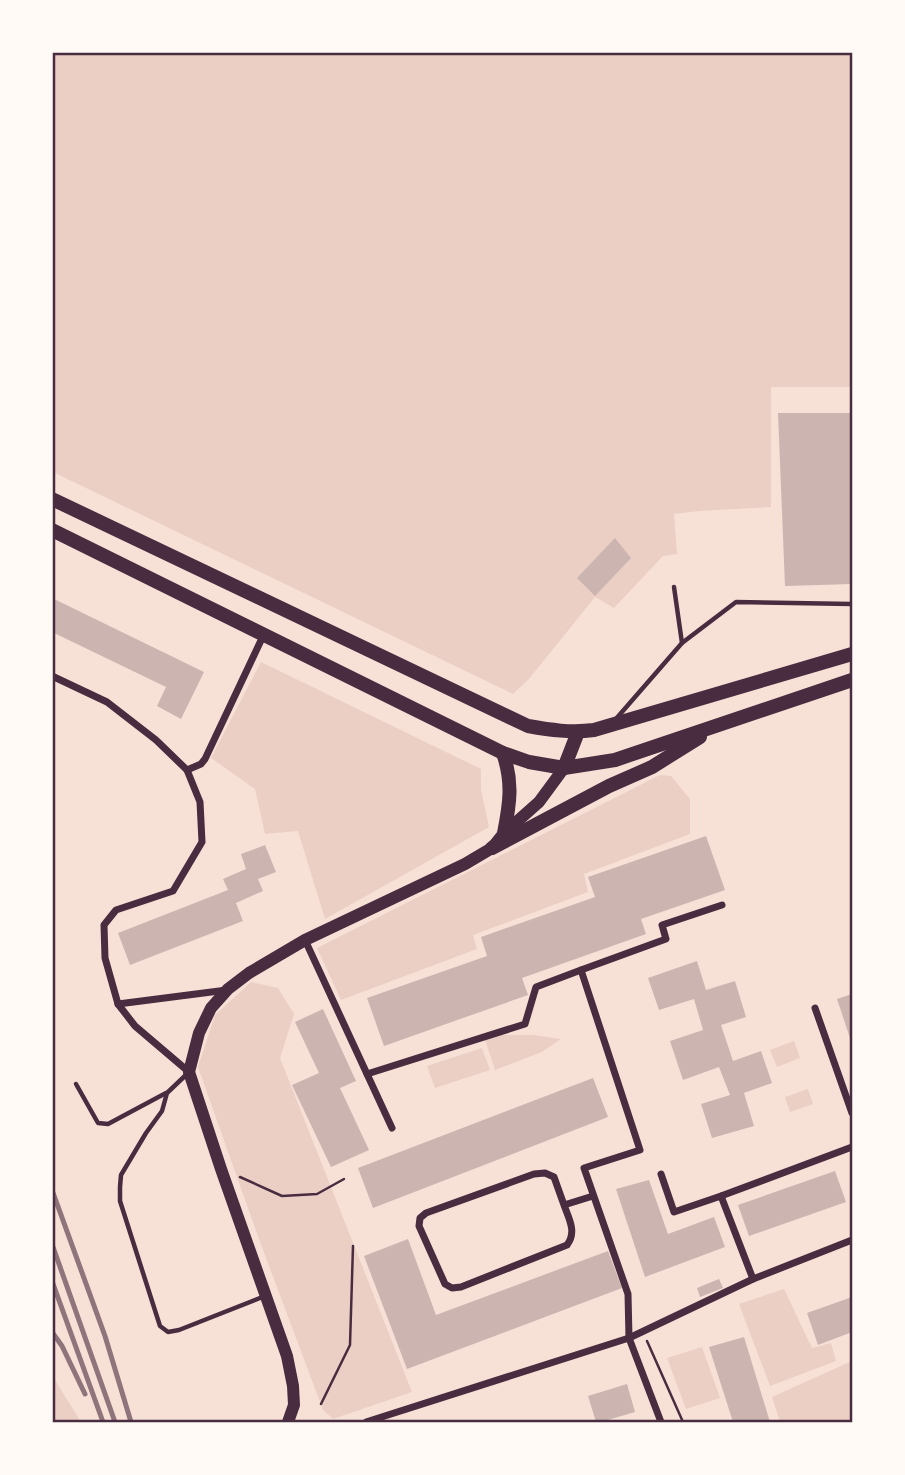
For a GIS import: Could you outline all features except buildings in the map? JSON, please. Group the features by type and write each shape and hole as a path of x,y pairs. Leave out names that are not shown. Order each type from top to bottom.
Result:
{"main road":[{"path":"52,499 528,726 578,732 610,726 852,654"},
{"path":"52,530 503,753 529,762 564,768 615,760 852,680"},
{"path":"492,848 652,766 722,723"},
{"path":"564,768 578,732"},
{"path":"503,753 509,771 510,795 504,833"}],"street":[{"path":"187,770 201,764 205,759 264,634"},
{"path":"52,677 107,702 156,740 187,770 200,802 202,842 173,891 116,910 104,925 106,958 118,1004 135,1026 189,1072 287,1356 294,1405 288,1423"},
{"path":"189,1072 199,1033 211,1009 228,989 249,973 305,940 465,864 492,848 504,833 539,802 564,768"},
{"path":"366,1074 525,1024 536,987 666,939 662,925 722,905"},
{"path":"305,940 392,1128"},
{"path":"581,970 640,1150 584,1168 628,1294 629,1338 661,1423"},
{"path":"118,1004 228,989"},
{"path":"815,1008 852,1113"},
{"path":"661,1174 674,1212 852,1147"},
{"path":"545,1173 554,1177 564,1205 573,1232 566,1245 461,1287 452,1288 445,1284 419,1226 420,1218 426,1213 534,1174 545,1173"},
{"path":"564,1205 593,1196"},
{"path":"721,1196 753,1279"},
{"path":"366,1423 629,1338 753,1279 852,1240"}],"lane":[{"path":"674,587 682,643"},
{"path":"610,726 682,643 736,602 852,604"},
{"path":"76,1084 98,1123 108,1124 167,1093 189,1072"},
{"path":"167,1093 162,1111 121,1175 120,1187 120,1201 160,1326 168,1332 179,1330 265,1296"}],"path":[{"path":"221,1169 282,1196 317,1194 344,1179"},
{"path":"321,1404 350,1345 353,1246"},
{"path":"643,1331 683,1423"}],"shaded area":[{"path":"52,53 852,53 852,387 771,387 771,507 674,514 677,554 663,556 614,608 595,597 529,679 513,694 53,472"},
{"path":"261,662 481,769 481,790 489,827 325,919 298,831 265,834 255,789 211,758"},
{"path":"660,775 671,776 690,799 690,834 584,874 588,892 473,935 477,949 341,1000 317,948"},
{"path":"251,982 278,988 294,1014 280,1058 412,1392 333,1419 323,1410 198,1067 215,1015"},
{"path":"533,1035 561,1039 542,1052 495,1070 484,1037"},
{"path":"794,1041 800,1058 777,1067 770,1050"},
{"path":"482,1048 490,1070 435,1088 427,1066"},
{"path":"808,1089 813,1104 790,1112 785,1097"},
{"path":"784,1289 812,1348 831,1343 836,1361 770,1386 739,1304"},
{"path":"702,1347 720,1398 686,1409 667,1358"},
{"path":"852,1361 852,1422 780,1422 772,1397"},
{"path":"53,1377 81,1422 53,1422"}],"railway":[{"path":"52,1190 105,1336 131,1422"},
{"path":"53,1247 115,1422"},
{"path":"52,1281 103,1422"},
{"path":"52,1332 62,1346 85,1394"}]}
